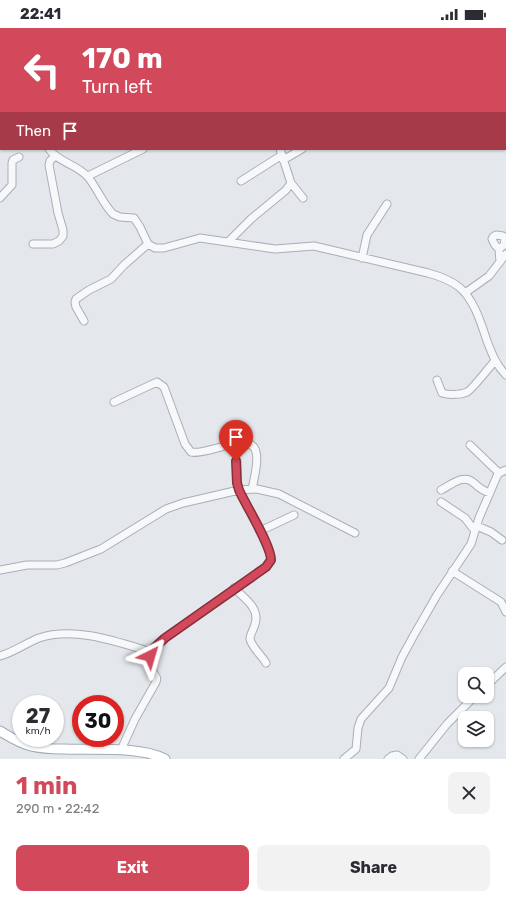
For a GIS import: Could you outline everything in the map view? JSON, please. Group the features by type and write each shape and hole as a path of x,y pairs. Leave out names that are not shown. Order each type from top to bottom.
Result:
{"main road":[{"path":"0,731 17,741 32,746 46,748 121,750 149,753 165,759"}],"street":[{"path":"50,150 55,156 76,167 88,176 111,212 120,217 130,217 137,220 148,244 155,248 164,248 200,238 275,249 314,246 433,274 452,283 459,287 472,303 494,361 506,375"},
{"path":"88,176 141,150"},
{"path":"241,181 282,155 299,150"},
{"path":"282,155 291,183 303,198"},
{"path":"33,244 54,244 63,236 64,230 58,213 49,165 50,161 55,156"},
{"path":"0,198 12,185 12,162 19,157"},
{"path":"228,242 251,219 286,190 291,183"},
{"path":"362,258 367,235 387,204"},
{"path":"84,321 76,307 76,299 89,290 111,279 124,264 148,244"},
{"path":"499,249 500,262"},
{"path":"465,294 489,276 506,254"},
{"path":"437,380 442,393 464,394 472,388 494,361"},
{"path":"114,402 157,382 164,387 185,444 191,452 201,452 239,443 252,444 257,456 252,489"},
{"path":"344,759 356,750 358,728 361,719 389,688 402,657 437,595 470,544 490,493 503,471 470,445"},
{"path":"121,750 135,719 156,682 156,677 149,663 151,652 165,638 234,588 266,567 271,560 260,531 239,490 237,483 236,461"},
{"path":"441,490 459,480 468,478 484,491 490,493"},
{"path":"0,570 27,565 57,565 66,563 100,548 170,507 183,502 239,490 252,489 269,492 287,498 355,533"},
{"path":"441,502 465,518 476,528 491,532 502,540"},
{"path":"260,531 294,515"},
{"path":"452,571 501,602 506,612"},
{"path":"234,588 255,610 256,623 251,636 251,641 266,663"},
{"path":"0,656 13,652 39,638 60,634 94,636 151,652"},
{"path":"494,678 506,667"},
{"path":"419,759 447,724 468,703"},
{"path":"388,759 397,755 403,759"}],"route":[{"path":"150,656 153,649 165,638 234,588 266,567 271,560 271,556 260,531 239,490 237,483 236,461"}]}
